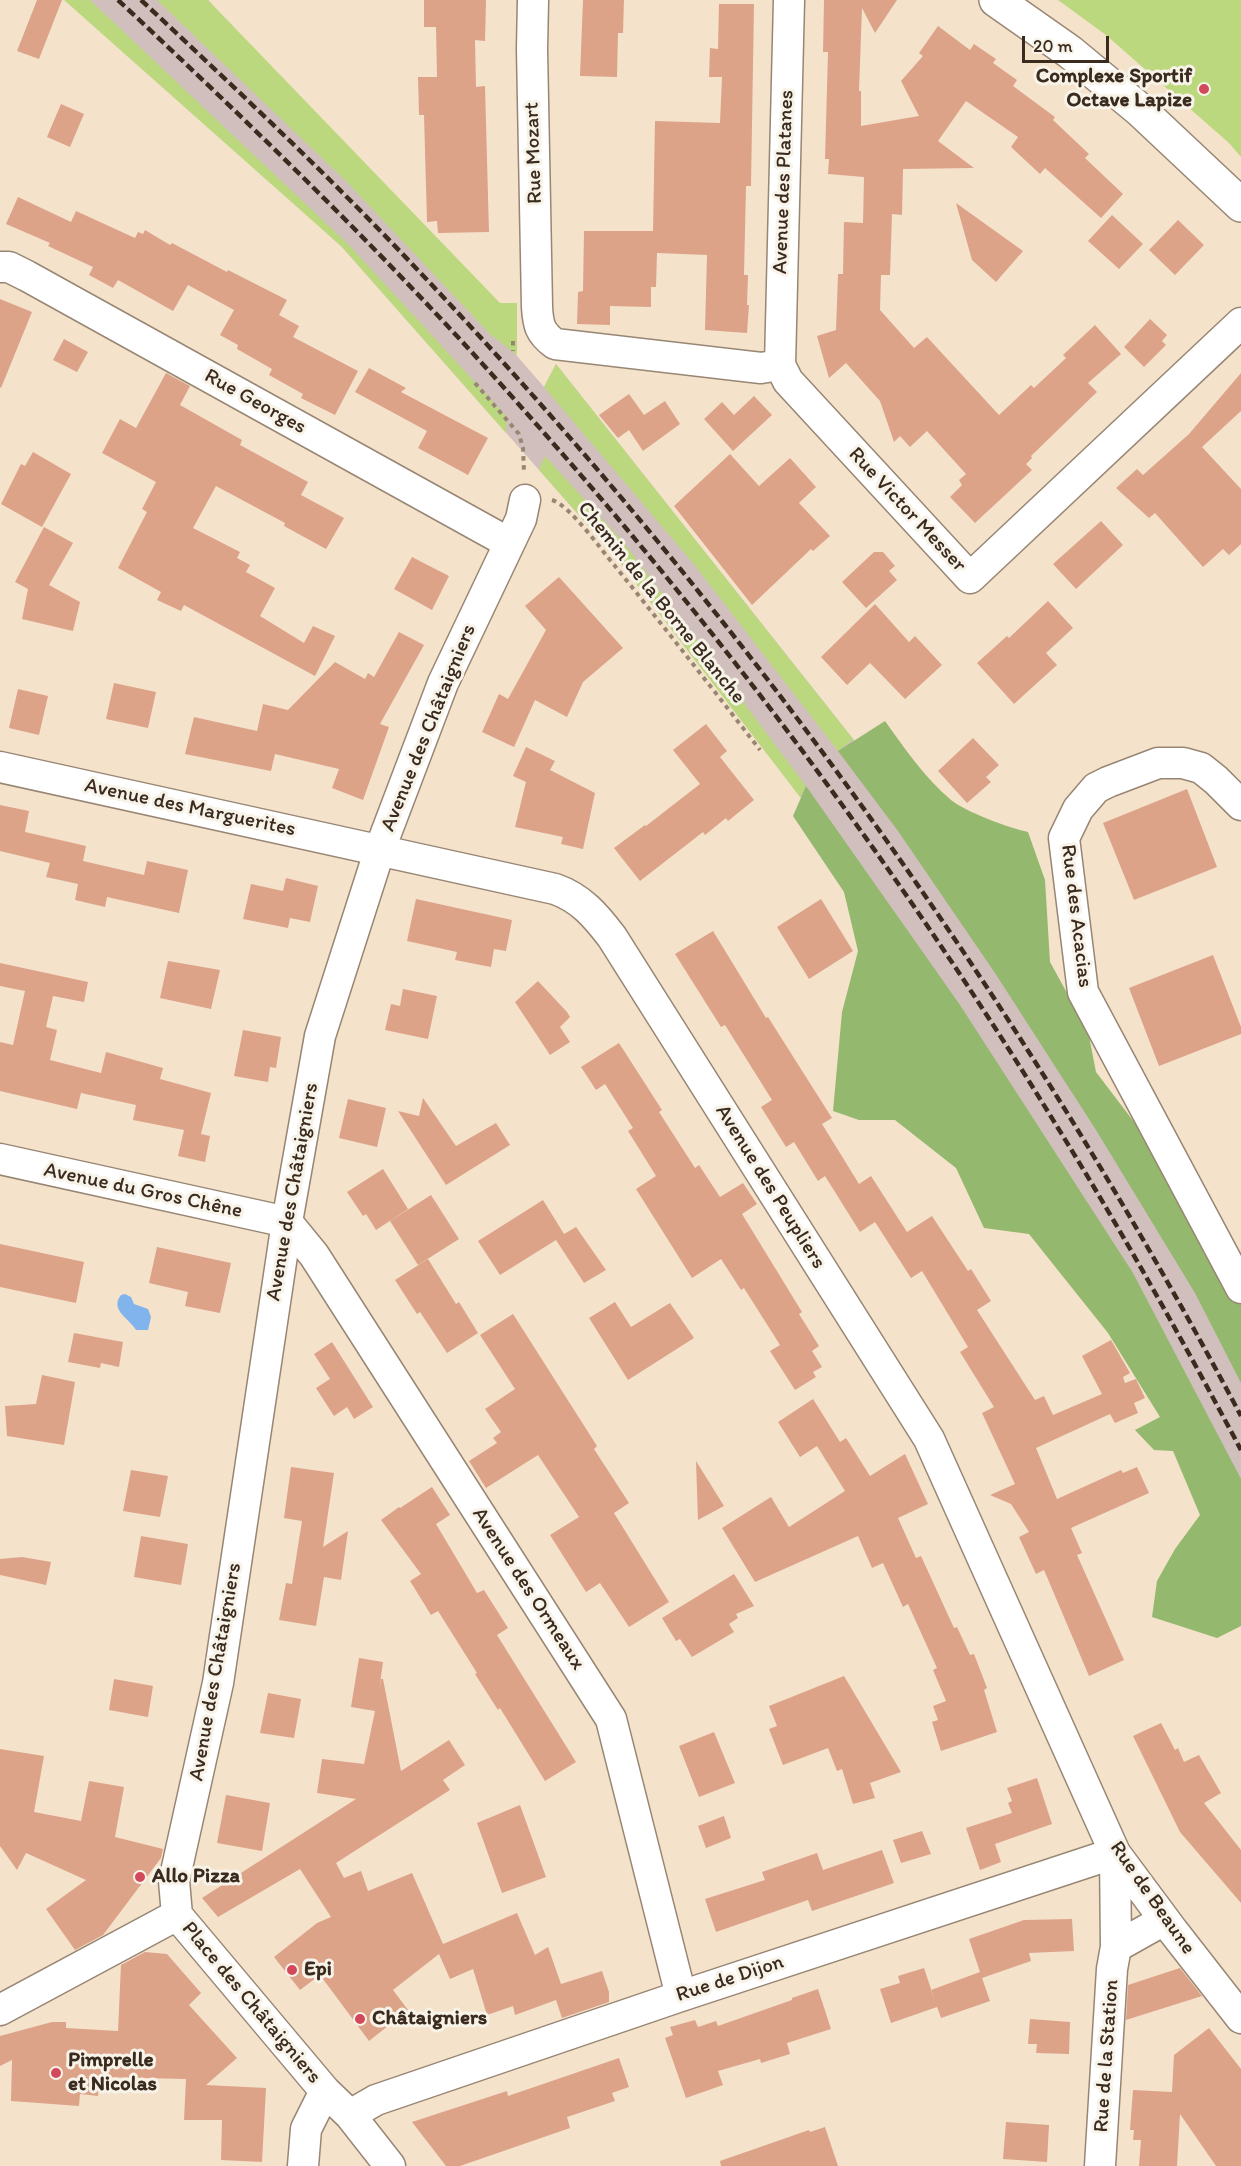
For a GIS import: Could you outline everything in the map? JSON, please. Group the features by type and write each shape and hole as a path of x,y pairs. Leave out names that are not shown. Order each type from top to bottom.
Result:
{"main road":[{"path":"996,0 1070,52 1140,110 1241,205"}],"street":[{"name":"Rue Mozart","path":"533,0 537,307 539,327 544,336 555,344 761,368 780,365"},
{"name":"Avenue des Platanes","path":"780,365 789,0"},
{"name":"Rue Georges","path":"0,267 9,267 27,276 509,543"},
{"name":"Rue Victor Messer","path":"780,365 788,381 970,578 1241,323"},
{"name":"Avenue des Châtaigniers","path":"177,1915 174,1881 218,1683 287,1222 320,1036 380,849 443,683 520,519 525,500"},
{"name":"Rue des Acacias","path":"1241,805 1201,768 1183,763 1158,763 1096,788 1078,809 1065,838 1083,992 1241,1288"},
{"name":"Avenue des Marguerites","path":"0,767 380,849"},
{"name":"Avenue des Peupliers","path":"380,849 555,889 591,910 929,1439 1034,1670"},
{"name":"Avenue du Gros Chêne","path":"0,1159 287,1222"},
{"name":"Avenue des Ormeaux","path":"287,1222 314,1255 611,1719 681,1996"},
{"name":"Rue de Beaune","path":"1034,1670 1115,1853 1241,2018"},
{"name":"Rue de Dijon","path":"350,2115 376,2100 681,1996 1115,1853"},
{"name":"Rue de la Station","path":"1100,2166 1112,1969 1116,1947 1115,1853"},
{"path":"0,2010 177,1915"},
{"name":"Place des Châtaigniers","path":"177,1915 325,2091 350,2115 390,2166"},
{"path":"1116,1947 1164,1920"},
{"path":"303,2166 306,2129 325,2091"}],"path":[{"path":"475,384 519,434 523,448 525,500"},
{"name":"Chemin de la Borne Blanche","path":"525,500 544,498 558,502 582,526 673,637 760,750"}],"shaded area":[{"path":"71,0 208,0 544,387 556,364 900,798 1241,1343 1241,1514 848,859 615,556 342,247"}],"green space":[{"path":"64,0 90,0 349,245 507,417 506,433 342,247"},
{"path":"157,0 208,0 500,303 517,303 517,355 490,334 347,182"},
{"name":"Complexe Sportif Octave Lapize","path":"1058,0 1241,0 1241,157 1229,143 1106,35"},
{"path":"556,364 853,739 838,751 693,563 544,387"},
{"path":"545,456 624,543 806,786 800,797 615,556 539,470"},
{"path":"885,721 924,773 951,800 988,819 1028,832 1045,880 1050,962 1088,1031 1096,1072 1182,1185 1241,1279 1241,1383 1195,1293 1096,1130 995,973 898,831 838,751"},
{"path":"806,786 960,1005 1133,1273 1241,1479 1241,1626 1217,1638 1152,1617 1157,1581 1175,1549 1200,1515 1173,1451 1154,1450 1135,1430 1160,1417 1108,1333 1029,1234 984,1228 956,1168 895,1120 859,1120 833,1111 842,1012 858,951 844,892 793,816"}],"water":[{"path":"121,1295 131,1297 134,1304 148,1309 151,1317 148,1330 136,1330 119,1310 118,1300"}],"building":[{"path":"37,0 62,0 39,59 17,51"},
{"path":"424,0 486,0 485,41 475,40 476,87 485,86 489,232 438,233 437,221 427,222 424,115 419,115 418,77 437,77 436,27 424,27"},
{"path":"583,0 624,0 623,33 618,33 617,77 580,76"},
{"path":"824,0 897,0 875,33 862,8 859,91 861,91 861,126 919,116 901,81 923,56 919,53 938,26 970,50 974,44 996,59 993,63 1017,80 1013,86 1055,117 1053,120 1089,154 1085,158 1123,194 1101,218 1045,168 1040,174 1011,147 1018,137 966,101 938,141 974,168 903,169 902,215 892,214 890,275 881,275 880,310 914,348 927,337 999,415 1031,385 1034,388 1066,358 1063,355 1095,325 1121,354 1088,383 1097,392 1031,456 1032,458 1026,464 1032,470 975,523 950,497 962,485 959,480 966,474 927,431 910,447 900,436 894,442 880,401 846,363 829,378 817,336 836,330 838,274 843,274 844,222 863,223 864,177 828,174 829,159 825,159 828,52 823,52"},
{"path":"719,4 754,4 751,186 746,186 744,275 748,275 747,333 705,330 707,255 657,253 656,287 651,287 651,307 610,306 610,325 577,324 578,292 583,291 584,231 653,231 655,121 720,123 722,77 709,77 710,48 718,49"},
{"path":"61,104 84,114 70,147 47,137"},
{"path":"18,197 71,222 76,211 135,238 138,232 143,234 145,230 170,245 172,243 287,300 279,315 299,326 293,337 358,371 335,415 301,398 303,394 269,375 272,369 237,349 238,345 220,335 234,310 188,285 173,311 118,280 113,288 89,275 93,267 48,246 50,243 6,224"},
{"path":"956,203 1023,251 996,282 972,260"},
{"path":"1112,215 1143,244 1119,269 1088,241"},
{"path":"1178,220 1204,245 1175,275 1149,250"},
{"path":"0,299 32,312 1,388 0,387"},
{"path":"1150,319 1167,335 1162,341 1166,345 1144,367 1124,347"},
{"path":"64,339 88,352 77,372 53,360"},
{"path":"369,368 406,388 401,392 488,438 468,475 418,448 427,431 355,392"},
{"path":"166,373 190,386 180,405 242,440 240,445 308,482 301,495 344,518 326,549 284,526 285,523 216,486 193,528 240,552 237,558 250,565 246,572 275,588 260,616 304,643 313,626 335,636 315,676 184,605 181,611 157,600 161,592 118,568 147,512 142,509 156,482 102,453 120,419 136,428"},
{"path":"1241,373 1241,411 1202,447 1241,489 1241,544 1229,555 1223,549 1203,567 1155,513 1149,518 1116,488 1137,469 1143,475 1189,434"},
{"path":"629,394 644,415 665,401 680,424 643,451 629,430 618,438 599,415"},
{"path":"754,396 772,415 733,451 704,419 722,402 734,415"},
{"path":"33,452 71,474 42,527 1,504 21,464 25,466"},
{"path":"730,454 759,486 790,458 816,487 799,503 830,536 813,551 811,549 752,605 674,506"},
{"path":"1101,521 1123,545 1076,589 1053,564"},
{"path":"44,527 73,543 49,585 80,602 73,631 22,619 28,589 15,582"},
{"path":"874,552 883,552 895,566 889,571 897,580 866,608 842,582"},
{"path":"412,557 449,576 432,610 394,589"},
{"path":"559,577 623,648 583,682 567,717 535,700 514,747 482,732 499,694 508,699 546,630 525,606"},
{"path":"1048,601 1073,628 1046,653 1057,665 1014,704 977,663 1007,636 1009,638"},
{"path":"875,604 909,642 915,636 942,665 905,699 870,663 847,685 821,657"},
{"path":"399,632 424,645 380,724 389,727 363,800 332,788 339,769 275,754 271,771 185,754 194,717 257,731 263,704 288,710 335,662 365,679 368,673 374,677"},
{"path":"114,683 156,692 148,728 106,719"},
{"path":"18,689 48,696 39,735 9,728"},
{"path":"706,724 727,751 720,757 754,800 728,821 726,818 705,835 703,832 640,881 614,848 700,784 673,750"},
{"path":"973,738 999,765 986,777 991,782 967,803 938,771"},
{"path":"526,747 555,761 550,770 595,793 583,849 561,844 563,837 515,827 526,782 513,776"},
{"path":"1187,789 1217,867 1134,900 1103,823"},
{"path":"0,805 29,811 25,832 86,846 83,861 144,875 147,861 188,870 179,913 107,897 105,907 75,900 78,884 46,877 50,863 0,851"},
{"path":"286,878 318,886 310,922 290,918 288,928 243,919 251,884 283,891"},
{"path":"416,899 512,920 506,951 494,949 491,967 455,960 457,952 407,941"},
{"path":"821,899 853,951 809,979 777,927"},
{"path":"713,931 766,1018 768,1017 832,1118 822,1124 859,1184 871,1176 907,1232 932,1216 968,1271 971,1269 991,1301 977,1310 1035,1400 1044,1396 1053,1415 1102,1394 1082,1356 1111,1340 1130,1373 1123,1377 1125,1383 1136,1379 1145,1398 1134,1403 1138,1413 1115,1423 1110,1414 1036,1448 1057,1499 1121,1470 1123,1473 1137,1467 1149,1493 1071,1528 1082,1553 1077,1555 1124,1660 1089,1676 1044,1570 1036,1574 1019,1537 1029,1532 1011,1504 990,1495 1015,1484 982,1413 994,1407 960,1352 968,1347 922,1271 911,1278 875,1222 860,1232 825,1176 818,1181 794,1142 786,1147 761,1107 772,1100 725,1025 721,1027 675,954"},
{"path":"1213,955 1241,1027 1241,1034 1159,1066 1129,988"},
{"path":"168,961 220,970 211,1009 160,998"},
{"path":"0,963 88,982 84,1002 53,996 46,1027 57,1030 50,1060 101,1073 106,1052 163,1068 160,1079 211,1093 201,1134 210,1136 205,1162 178,1156 184,1130 133,1120 136,1105 81,1093 77,1109 0,1091 0,1042 13,1045 25,991 0,986"},
{"path":"538,981 570,1017 560,1027 570,1042 550,1055 515,1002"},
{"path":"403,989 437,996 428,1039 385,1030 391,1004 400,1006"},
{"path":"243,1030 281,1037 276,1068 270,1067 268,1082 234,1076"},
{"path":"619,1043 662,1110 659,1112 695,1168 699,1165 720,1197 743,1183 757,1204 742,1214 802,1312 799,1314 819,1346 812,1351 822,1367 813,1372 816,1377 795,1390 770,1351 780,1345 744,1288 741,1290 721,1259 692,1278 636,1189 656,1176 628,1131 633,1128 605,1084 596,1090 581,1067"},
{"path":"423,1098 456,1146 496,1123 510,1145 446,1185 398,1111 419,1116"},
{"path":"348,1099 386,1108 377,1147 339,1138"},
{"path":"383,1169 408,1209 376,1230 366,1214 363,1216 347,1192"},
{"path":"431,1195 459,1239 418,1265 390,1221"},
{"path":"543,1200 564,1234 576,1227 606,1270 584,1283 556,1240 500,1275 478,1241"},
{"path":"0,1244 84,1262 76,1303 0,1287"},
{"path":"157,1247 231,1263 220,1313 185,1306 188,1292 149,1283"},
{"path":"428,1259 456,1304 459,1302 478,1333 447,1353 420,1312 417,1314 395,1280"},
{"path":"615,1302 631,1327 670,1303 694,1338 628,1380 589,1318"},
{"path":"513,1314 597,1446 594,1449 629,1503 614,1513 669,1602 629,1627 600,1583 586,1592 550,1535 579,1517 538,1455 486,1488 469,1461 497,1443 493,1438 501,1432 485,1409 515,1389 480,1335"},
{"path":"74,1333 123,1342 119,1367 101,1363 100,1368 68,1362"},
{"path":"332,1342 373,1407 354,1419 347,1407 334,1416 316,1388 330,1379 314,1354"},
{"path":"42,1375 75,1382 64,1445 7,1436 5,1406 36,1404"},
{"path":"813,1399 840,1442 846,1438 870,1476 905,1454 928,1504 898,1518 916,1558 921,1556 954,1628 957,1627 970,1655 974,1654 987,1688 984,1690 997,1732 941,1751 932,1722 938,1720 933,1706 946,1701 933,1670 937,1668 908,1604 903,1607 883,1563 872,1568 858,1536 755,1582 722,1528 771,1497 789,1527 845,1491 817,1446 800,1457 778,1422"},
{"path":"696,1461 724,1506 698,1520"},
{"path":"291,1467 334,1473 323,1547 348,1531 341,1580 324,1577 316,1626 279,1620 286,1583 292,1584 302,1521 284,1518"},
{"path":"131,1470 168,1476 160,1517 123,1511"},
{"path":"432,1487 450,1515 436,1524 477,1593 484,1590 508,1628 497,1635 576,1762 545,1781 500,1708 498,1710 475,1674 477,1673 438,1611 431,1615 410,1581 421,1574 381,1520"},
{"path":"141,1536 188,1544 181,1585 134,1577"},
{"path":"22,1557 51,1562 46,1585 0,1575 0,1559"},
{"path":"734,1574 754,1606 736,1614 738,1618 729,1624 734,1632 692,1657 680,1639 676,1641 662,1618"},
{"path":"359,1658 383,1662 379,1691 381,1679 383,1679 401,1771 449,1740 465,1765 443,1780 450,1790 336,1863 344,1878 361,1871 368,1891 412,1873 443,1944 517,1913 535,1955 548,1947 561,1984 602,1971 609,1992 609,2002 562,2018 556,2000 515,2015 513,2006 487,2015 473,1969 450,1979 439,1954 393,1990 408,2010 369,2041 320,1975 300,1990 274,1957 317,1923 331,1917 300,1869 218,1917 202,1898 356,1799 317,1793 322,1759 364,1764 375,1711 351,1707"},
{"path":"844,1676 901,1772 870,1783 875,1798 853,1804 842,1769 837,1771 828,1748 783,1765 769,1729 777,1726 769,1706"},
{"path":"114,1679 153,1686 148,1717 109,1710"},
{"path":"268,1693 301,1699 294,1738 260,1733"},
{"path":"1161,1723 1175,1750 1178,1748 1184,1762 1199,1755 1221,1793 1204,1803 1241,1850 1241,1903 1180,1832 1133,1736"},
{"path":"714,1732 735,1783 699,1797 679,1746"},
{"path":"0,1749 44,1756 34,1812 81,1821 89,1781 124,1787 115,1837 163,1849 161,1858 103,1935 75,1950 46,1909 86,1880 26,1853 17,1870 0,1846"},
{"path":"1037,1778 1052,1824 995,1844 1001,1862 980,1870 966,1828 1012,1813 1008,1803 1012,1801 1007,1788"},
{"path":"226,1795 270,1803 262,1851 217,1843"},
{"path":"520,1805 546,1877 502,1893 477,1823"},
{"path":"724,1816 731,1838 706,1848 698,1826"},
{"path":"922,1831 931,1854 901,1863 893,1840"},
{"path":"882,1850 894,1883 812,1911 808,1900 716,1932 705,1899 765,1880 762,1872 817,1853 823,1870"},
{"path":"1072,1919 1074,1951 1029,1953 1031,1961 982,1978 990,2001 941,2018 931,1990 980,1972 969,1939 1024,1920"},
{"path":"145,1952 167,1954 201,1993 189,2005 237,2058 206,2085 266,2088 262,2162 221,2160 222,2120 184,2120 186,2079 100,2077 98,2096 80,2094 79,2106 11,2101 12,2060 0,2066 0,2036 52,2022 66,2022 66,2028 118,2031 121,1965"},
{"path":"924,1968 937,2007 891,2023 880,1989 900,1983 898,1976"},
{"path":"1180,1968 1202,1996 1126,2020 1128,1985"},
{"path":"818,1989 831,2029 787,2043 790,2054 761,2063 760,2059 718,2071 723,2085 686,2098 665,2038 673,2035 670,2027 695,2020 698,2027 716,2021 718,2026"},
{"path":"1030,2019 1070,2022 1069,2054 1036,2053 1037,2044 1028,2044"},
{"path":"1209,2028 1241,2069 1241,2166 1216,2166 1180,2114 1177,2166 1139,2166 1141,2140 1133,2140 1134,2130 1130,2130 1133,2090 1172,2092 1174,2055"},
{"path":"619,2058 629,2087 612,2093 615,2101 567,2117 570,2128 460,2166 446,2166 412,2122 507,2091 508,2096"},
{"path":"1006,2122 1049,2125 1047,2162 1003,2159"},
{"path":"825,2127 838,2166 721,2166 720,2161 809,2130 810,2132"}],"railway":[{"path":"118,0 325,199 474,354 596,493 738,667 872,847 998,1033 1129,1247 1241,1450"},
{"path":"141,0 313,164 413,265 533,396 649,531 760,670 866,812 968,958 1064,1108 1155,1260 1241,1416"}],"place":[{"name":"Complexe Sportif Octave Lapize","path":"1204,89"},
{"name":"Allo Pizza","path":"140,1877"},
{"name":"Epi","path":"292,1970"},
{"name":"Châtaigniers","path":"360,2019"},
{"name":"Pimprelle et Nicolas","path":"56,2073"}]}
